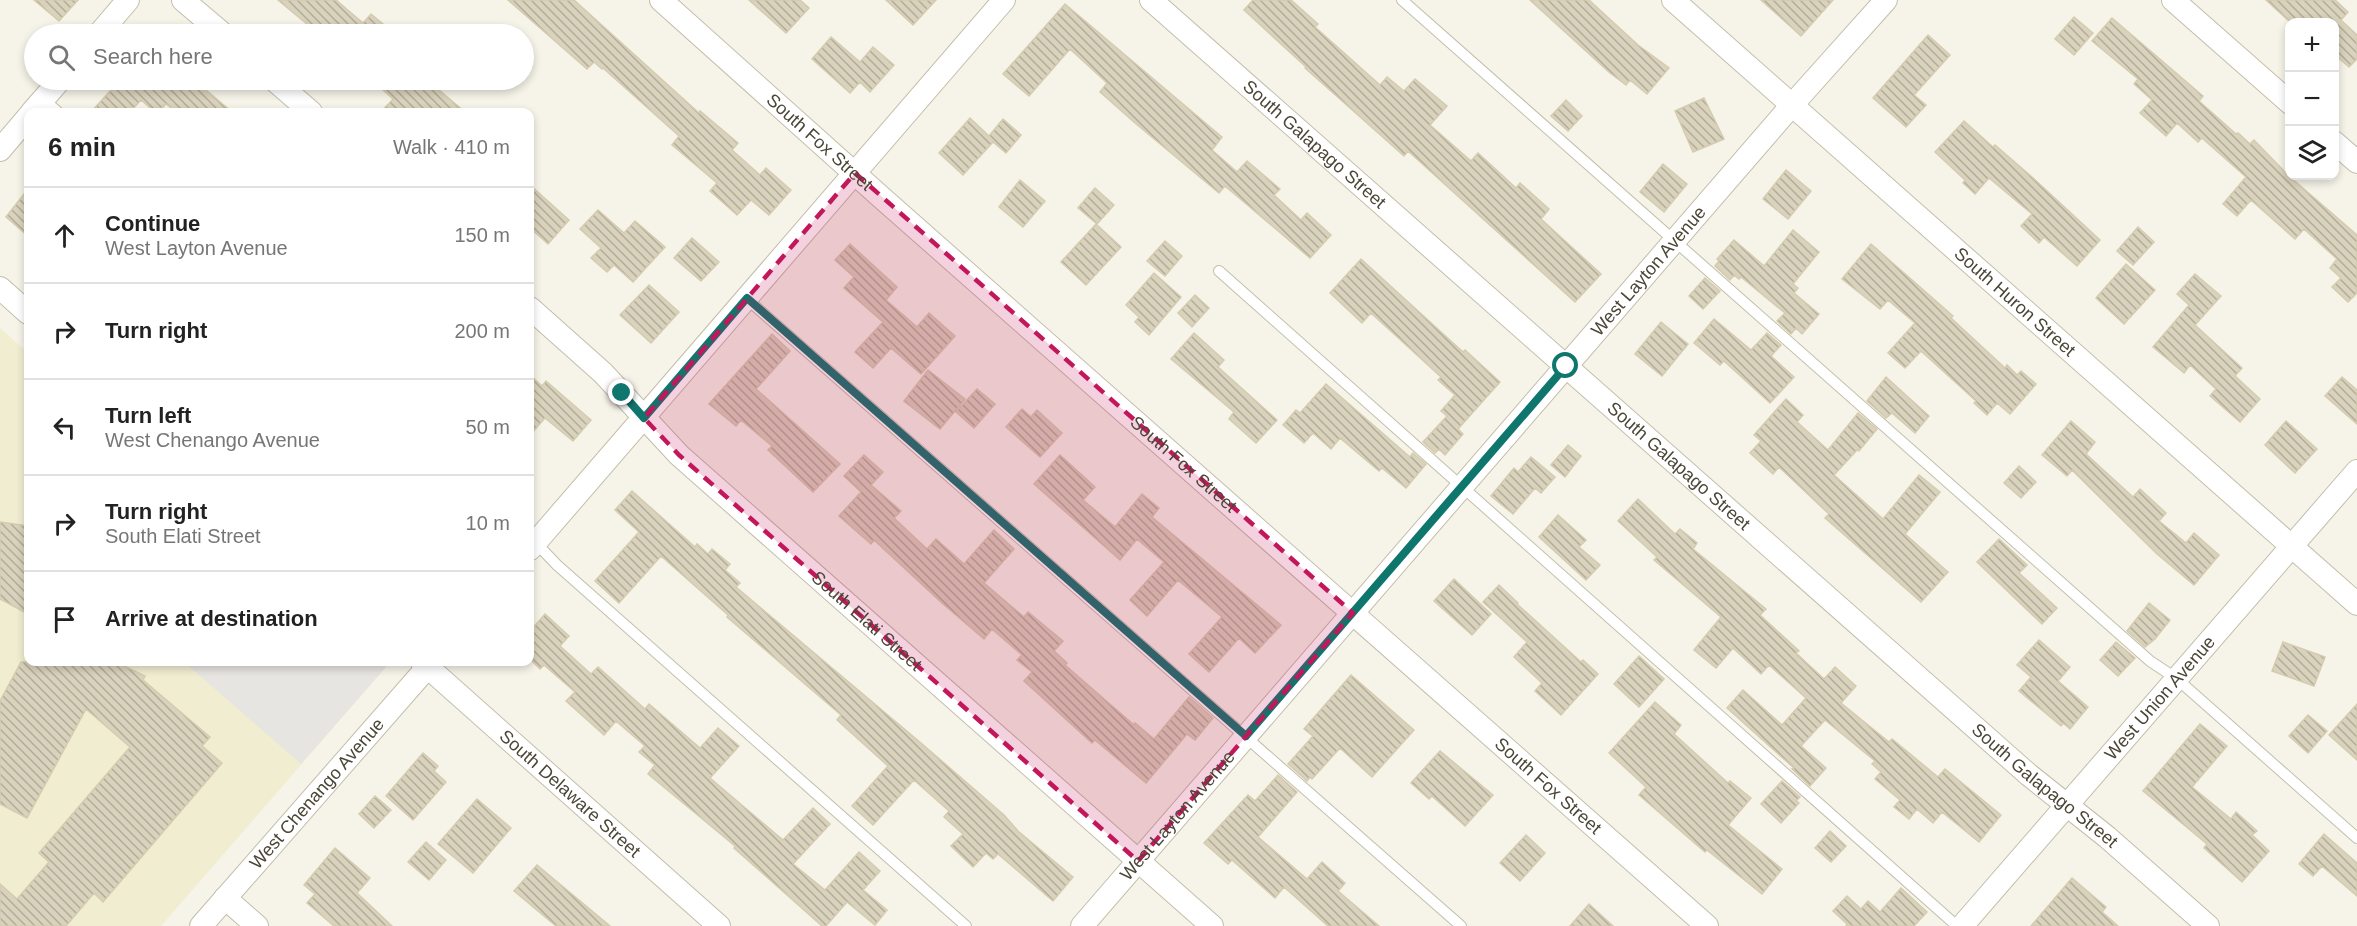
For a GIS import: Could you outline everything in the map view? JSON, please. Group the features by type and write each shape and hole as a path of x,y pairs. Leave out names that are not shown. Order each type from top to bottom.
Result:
{"street":[{"path":"108,24 129,0"},
{"path":"183,0 211,24"},
{"name":"South Fox Street","path":"662,0 1707,926"},
{"path":"534,540 644,418 1004,0"},
{"name":"South Galapago Street","path":"1151,0 2020,767 2107,837 2208,926"},
{"name":"South Huron Street","path":"1673,0 2357,604"},
{"name":"West Layton Avenue","path":"1082,926 1792,105 1886,0"},
{"path":"2173,0 2285,99"},
{"path":"45,108 55,90"},
{"path":"285,90 306,108"},
{"path":"0,150 24,122"},
{"path":"2339,146 2357,162"},
{"path":"0,288 24,309"},
{"name":"South Elati Street","path":"534,312 603,373 679,455 1212,926"},
{"name":"West Union Avenue","path":"1962,926 2357,471"},
{"name":"West Chenango Avenue","path":"201,926 424,666"},
{"name":"South Delaware Street","path":"430,666 719,926"},
{"path":"225,898 257,926"}],"lane":[{"path":"1401,0 2150,661 2177,678 2357,838"},
{"path":"1219,271 1957,926"},
{"path":"747,298 1461,926"},
{"path":"534,546 966,926"}],"highlighted area":[{"path":"855,173 1353,613 1138,861 679,455 644,418"}],"shaded area":[{"path":"0,328 24,349 24,666 386,667 161,926 0,926"},
{"path":"189,666 386,667 301,764"}],"building":[{"path":"34,0 78,0 59,21"},
{"path":"278,0 336,0 363,23 371,14 383,24 307,24"},
{"path":"508,0 574,0 699,113 700,111 738,143 732,150 760,175 766,168 791,190 769,215 751,200 737,215 710,191 717,183 672,145 679,136 603,68 594,62 587,69"},
{"path":"749,0 800,0 809,8 786,33"},
{"path":"886,0 936,0 913,25"},
{"path":"1253,0 1291,0 1318,24 1315,27 1380,85 1387,77 1404,91 1415,79 1447,106 1430,125 1471,161 1478,153 1516,188 1520,183 1549,209 1541,219 1601,274 1575,302 1408,151 1404,156 1305,68 1244,10"},
{"path":"1530,0 1589,0 1638,45 1669,68 1647,94 1630,80 1626,85"},
{"path":"1761,0 1833,0 1801,36"},
{"path":"2266,0 2335,0 2348,12 2341,20 2357,35 2357,59 2349,67 2339,58 2339,18 2286,18"},
{"path":"1065,4 1222,137 1212,150 1237,172 1247,161 1280,189 1274,195 1301,220 1307,213 1331,235 1310,258 1225,186 1219,193 1135,123 1100,92 1107,83 1070,49 1029,96 1003,74"},
{"path":"2074,17 2093,33 2074,55 2055,39"},
{"path":"2112,18 2203,96 2199,101 2236,134 2238,133 2250,144 2254,140 2285,172 2285,180 2294,180 2357,235 2357,293 2348,302 2332,287 2341,278 2330,268 2337,259 2304,229 2295,239 2251,200 2237,216 2223,204 2246,177 2202,138 2198,142 2177,123 2166,136 2140,113 2152,100 2134,84 2138,79 2092,41"},
{"path":"1928,35 1950,55 1914,95 1926,105 1906,127 1873,98"},
{"path":"831,37 860,62 873,47 894,65 870,92 860,82 850,93 812,59"},
{"path":"111,90 206,90 227,108 172,108 166,104 162,108 150,108 141,100 134,108 95,108"},
{"path":"383,90 439,90 460,108 385,108 393,99"},
{"path":"1704,98 1724,139 1693,152 1675,111"},
{"path":"1566,100 1582,116 1568,131 1551,116"},
{"path":"970,118 989,136 1003,119 1021,135 1006,153 993,142 963,175 939,153"},
{"path":"1964,121 2032,177 2100,240 2077,266 2044,237 2039,243 2021,226 2032,214 1989,178 1975,194 1963,183 1965,180 1935,152"},
{"path":"1663,164 1687,184 1664,212 1640,192"},
{"path":"1786,170 1811,191 1788,219 1763,199"},
{"path":"1020,180 1045,201 1023,227 999,207"},
{"path":"1095,188 1114,205 1097,224 1078,208"},
{"path":"534,189 569,220 548,244 534,232"},
{"path":"24,194 24,233 6,217"},
{"path":"598,210 624,233 635,221 665,247 633,282 614,265 607,272 591,258 601,248 580,229"},
{"path":"1096,224 1121,247 1086,285 1061,262"},
{"path":"2138,227 2154,242 2133,265 2117,251"},
{"path":"1793,230 1819,252 1793,284 1798,288 1794,293 1819,314 1802,334 1796,328 1791,334 1777,321 1785,313 1741,277 1739,279 1734,275 1730,280 1715,266 1719,261 1717,259 1734,240 1764,266"},
{"path":"692,238 719,262 701,281 674,258"},
{"path":"1165,241 1182,256 1165,276 1147,261"},
{"path":"850,244 897,287 886,300 917,327 929,313 955,336 921,374 891,348 873,368 855,352 883,322 844,288 854,277 835,260"},
{"path":"1871,244 1953,316 1951,318 2005,368 2007,365 2017,375 2021,371 2036,384 2010,414 1997,403 1987,415 1974,403 1976,401 1921,351 1905,368 1888,353 1915,323 1888,300 1880,309 1842,279"},
{"path":"1361,259 1463,352 1465,350 1500,382 1458,429 1463,434 1445,455 1439,449 1435,453 1423,442 1447,416 1441,411 1455,395 1438,380 1441,377 1371,313 1362,323 1330,293"},
{"path":"2126,264 2155,290 2124,324 2096,298"},
{"path":"1154,273 1181,297 1149,335 1135,322 1139,317 1126,305"},
{"path":"2195,274 2221,296 2195,325 2242,368 2235,376 2260,399 2240,422 2210,396 2216,389 2190,365 2184,373 2153,347 2189,305 2177,294"},
{"path":"1705,278 1720,291 1703,309 1689,296"},
{"path":"649,285 679,312 651,343 620,315"},
{"path":"1195,295 1209,308 1192,327 1178,313"},
{"path":"1714,319 1751,350 1767,333 1781,345 1771,356 1794,377 1770,403 1724,361 1720,365 1694,343"},
{"path":"1661,322 1688,344 1662,376 1635,354"},
{"path":"1194,333 1224,360 1218,367 1277,420 1256,443 1229,419 1234,412 1171,359"},
{"path":"772,334 790,351 756,389 840,464 813,492 768,450 772,446 741,420 736,426 709,404"},
{"path":"928,370 965,399 940,429 904,401"},
{"path":"1886,377 1929,416 1915,433 1892,413 1886,418 1867,401"},
{"path":"2342,377 2357,390 2357,424 2325,396"},
{"path":"534,379 542,386 546,381 591,420 573,441 545,418 534,430"},
{"path":"1326,384 1410,457 1413,453 1426,464 1406,488 1382,468 1379,471 1340,438 1331,449 1313,433 1304,443 1283,425 1296,410 1300,413"},
{"path":"977,389 995,404 974,428 956,412"},
{"path":"1786,399 1803,415 1797,422 1828,450 1858,413 1877,429 1859,451 1858,449 1834,475 1883,519 1919,475 1940,492 1905,534 1948,572 1921,602 1825,518 1829,514 1779,467 1773,474 1750,453 1761,441 1754,435"},
{"path":"1022,409 1031,417 1037,410 1062,433 1040,457 1006,427"},
{"path":"2071,421 2095,442 2086,454 2133,497 2140,489 2166,513 2159,521 2186,543 2194,533 2219,555 2194,585 2157,554 2072,470 2067,476 2042,455"},
{"path":"2286,421 2317,449 2295,473 2265,445"},
{"path":"1568,445 1581,456 1565,477 1551,465"},
{"path":"864,455 883,472 871,485 901,511 894,518 927,549 936,539 964,564 994,530 1014,549 984,583 1024,617 1028,612 1063,641 1054,651 1067,663 1065,665 1134,725 1135,723 1154,739 1189,697 1213,718 1195,740 1187,734 1146,783 1095,740 1092,743 1024,681 1032,672 1017,660 1022,655 992,629 984,639 874,540 871,544 839,516 861,492 844,476"},
{"path":"1060,455 1095,487 1083,500 1115,527 1142,494 1159,508 1152,517 1281,625 1255,653 1239,638 1209,672 1189,654 1222,617 1178,580 1147,616 1130,600 1164,562 1137,539 1120,560 1034,484"},
{"path":"1531,457 1555,477 1541,493 1535,488 1513,514 1491,496 1514,468 1518,472"},
{"path":"2019,466 2036,482 2021,498 2004,483"},
{"path":"632,491 695,547 697,544 708,554 712,549 730,564 725,570 740,583 736,587 921,743 1004,815 1018,831 1073,877 1053,901 998,854 993,859 986,853 973,867 951,846 963,834 944,817 949,811 914,780 873,825 852,806 888,766 837,720 841,715 727,617 728,615 661,556 619,603 595,581 639,532 615,510"},
{"path":"1638,499 1675,534 1680,529 1697,543 1693,549 1766,609 1760,615 1799,651 1796,653 1824,679 1835,667 1856,686 1841,703 1889,742 1892,739 1938,777 1945,769 2001,815 1979,842 1942,812 1933,823 1917,809 1909,819 1894,807 1900,800 1875,779 1881,772 1872,764 1875,761 1825,720 1801,746 1826,768 1810,786 1792,769 1794,768 1727,708 1743,690 1782,725 1806,698 1769,665 1761,674 1733,648 1716,668 1694,650 1721,617 1654,560 1657,557 1618,521"},
{"path":"1558,515 1586,540 1579,547 1600,565 1586,580 1539,537"},
{"path":"0,522 24,525 24,612 0,599"},
{"path":"1999,539 2027,565 2019,573 2057,608 2042,624 1977,562"},
{"path":"1454,579 1491,614 1472,635 1434,601"},
{"path":"1499,585 1581,662 1583,660 1598,674 1561,715 1535,691 1542,683 1514,657 1527,642 1483,602"},
{"path":"2149,603 2170,620 2155,639 2145,647 2127,631"},
{"path":"545,614 569,636 560,646 591,674 598,667 645,709 649,704 700,748 718,728 739,746 710,778 783,840 813,808 830,824 793,864 825,890 859,852 880,871 863,890 887,910 875,925 847,902 826,926 822,926 734,848 735,846 648,774 655,765 639,752 645,746 616,721 604,735 566,701 575,692 544,665 540,669 534,663 534,626"},
{"path":"2039,640 2070,667 2058,681 2088,707 2070,729 2063,723 2061,726 2019,691 2031,677 2017,665"},
{"path":"2116,642 2135,658 2118,676 2100,660"},
{"path":"2283,642 2325,657 2314,686 2272,671"},
{"path":"1639,656 1664,679 1639,707 1614,684"},
{"path":"21,662 24,662 24,666 124,666 145,676 143,680 210,737 202,746 222,763 103,902 94,893 66,926 0,926 0,884 17,899 49,862 39,853 130,747 86,709 27,818 0,804 0,701"},
{"path":"1351,675 1414,730 1372,777 1340,748 1312,779 1310,777 1307,781 1288,764 1313,736 1304,729"},
{"path":"1655,702 1681,725 1674,734 1728,783 1730,781 1751,798 1728,825 1782,869 1762,894 1707,850 1705,852 1639,795 1646,787 1609,753"},
{"path":"2357,704 2357,760 2329,735"},
{"path":"2308,715 2327,731 2308,753 2289,736"},
{"path":"2200,724 2227,746 2192,787 2231,819 2236,812 2257,831 2252,835 2269,851 2242,882 2204,848 2207,844 2143,791"},
{"path":"1440,751 1493,795 1465,826 1432,796 1429,799 1411,783"},
{"path":"423,753 438,766 434,771 446,782 413,820 386,796"},
{"path":"1278,775 1297,792 1258,837 1307,879 1322,862 1345,883 1338,891 1379,926 1328,926 1284,887 1275,898 1232,860 1228,864 1204,843 1248,795 1255,801"},
{"path":"1782,781 1800,797 1796,801 1799,803 1781,823 1761,804"},
{"path":"375,796 391,810 374,828 359,814"},
{"path":"477,799 511,828 473,873 438,844"},
{"path":"1830,831 1846,846 1831,862 1815,848"},
{"path":"2324,834 2357,863 2357,896 2322,866 2313,876 2299,864"},
{"path":"1526,835 1545,853 1520,881 1500,863"},
{"path":"426,842 446,860 429,880 408,862"},
{"path":"335,848 370,878 357,893 392,926 334,926 307,903 315,894 304,885"},
{"path":"537,865 610,926 556,926 514,891"},
{"path":"2072,878 2106,907 2102,912 2118,926 2031,926"},
{"path":"1901,888 1927,912 1914,926 1846,926 1847,924 1833,911 1847,896 1861,909 1868,901 1880,912"},
{"path":"1589,904 1613,926 1570,926"}],"route":[{"path":"622,393 644,418 747,298 1246,736 1566,366"}]}
